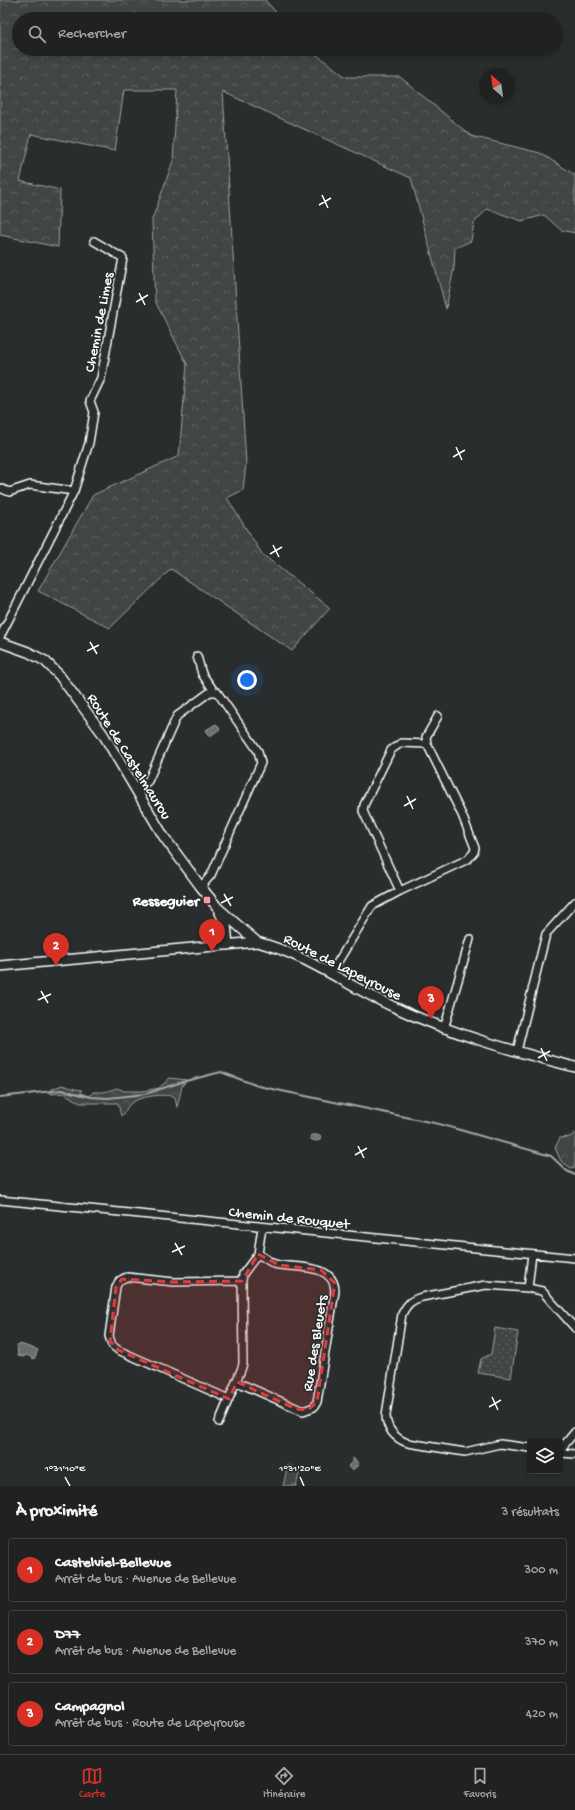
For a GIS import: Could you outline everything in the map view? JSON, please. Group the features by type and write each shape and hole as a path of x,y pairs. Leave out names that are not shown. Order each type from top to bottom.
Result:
{"street":[{"name":"Chemin de Limes","path":"74,491 89,443 94,412 90,401 101,378 123,258 94,241"},
{"path":"0,488 9,492 30,485 74,491 0,637"},
{"name":"Route de Castelmaurou","path":"0,642 28,652 45,661 59,675 103,734 164,836 201,887 218,908 257,942"},
{"path":"197,656 202,674 214,691 220,695 258,751 261,763 211,875 201,887"},
{"path":"136,791 148,781 176,716 210,692 214,691"},
{"path":"331,973 372,906 468,859 474,852 475,848 462,815 427,744 426,737 438,716"},
{"path":"400,891 364,811 364,805 391,750 401,743 427,744"},
{"path":"517,1052 546,934 575,902"},
{"name":"Route de Castelmaurou","path":"218,908 226,924 228,945"},
{"path":"227,934 239,927"},
{"path":"444,1029 470,939"},
{"path":"0,966 257,942"},
{"name":"Route de Lapeyrouse","path":"257,942 292,953 392,1007 444,1029 517,1052 575,1067"},
{"name":"Chemin de Rouquet","path":"0,1200 575,1258"},
{"path":"218,1422 237,1382 243,1364 242,1281 243,1274 258,1254 262,1227"},
{"name":"Rue des Bleuets","path":"237,1382 303,1411 314,1407 317,1402 335,1283 332,1277 321,1270 274,1264 258,1254"},
{"path":"528,1288 532,1254"},
{"path":"229,1399 118,1350 110,1341 109,1330 116,1287 122,1278 126,1277 174,1282 242,1281"},
{"path":"527,1448 500,1444 465,1452 408,1443 395,1436 386,1421 386,1415 402,1314 406,1305 413,1299 422,1297 486,1285 528,1288 542,1291 575,1328"},
{"path":"563,1447 575,1432"},
{"path":"563,1452 575,1454"}],"highlighted area":[{"path":"258,1254 279,1265 321,1270 335,1283 317,1402 308,1410 296,1409 237,1382 229,1399 118,1350 110,1341 116,1287 122,1279 174,1282 242,1281"}],"green space":[{"path":"0,0 265,0 276,12 12,12 12,56 318,56 346,77 400,77 471,136 540,153 575,175 575,233 561,230 544,215 522,221 487,209 474,223 471,241 455,248 454,267 446,309 411,178 223,92 246,464 243,490 227,498 262,554 330,608 292,651 171,569 110,628 38,591 93,495 179,456 187,364 155,301 152,220 173,161 177,90 124,90 115,151 31,134 20,181 60,190 58,247 0,235"},
{"path":"170,1078 187,1080 182,1086 177,1108 175,1097 165,1095 145,1097 130,1104 121,1116 118,1103 80,1103 64,1093 51,1094 50,1090 62,1085 82,1090 81,1093 90,1096 93,1092 104,1092 117,1088 124,1091 143,1091 159,1088"},
{"path":"575,1133 575,1167 571,1168 561,1161 555,1148 560,1138 570,1137"},
{"path":"495,1328 518,1332 511,1378 478,1373 481,1359 491,1354"},
{"path":"288,1465 300,1470 296,1486 283,1486"}],"water":[{"path":"216,724 220,729 210,736 206,730"},
{"path":"311,1135 320,1135 322,1139 317,1141 312,1140 310,1137"},
{"path":"20,1344 38,1350 34,1359 27,1355 23,1357 18,1356 17,1345"},
{"path":"353,1458 359,1464 352,1471 348,1466 353,1461"}],"waterway":[{"path":"0,1097 62,1090 91,1097 108,1098 145,1094 182,1082 221,1072 258,1086 439,1124 551,1156 567,1171 575,1175"}],"place":[{"name":"Resseguier","path":"207,900"},
{"name":"Castelviel-Bellevue","path":"212,952"},
{"name":"D77","path":"56,966"},
{"name":"Campagnol","path":"431,1019"}]}
